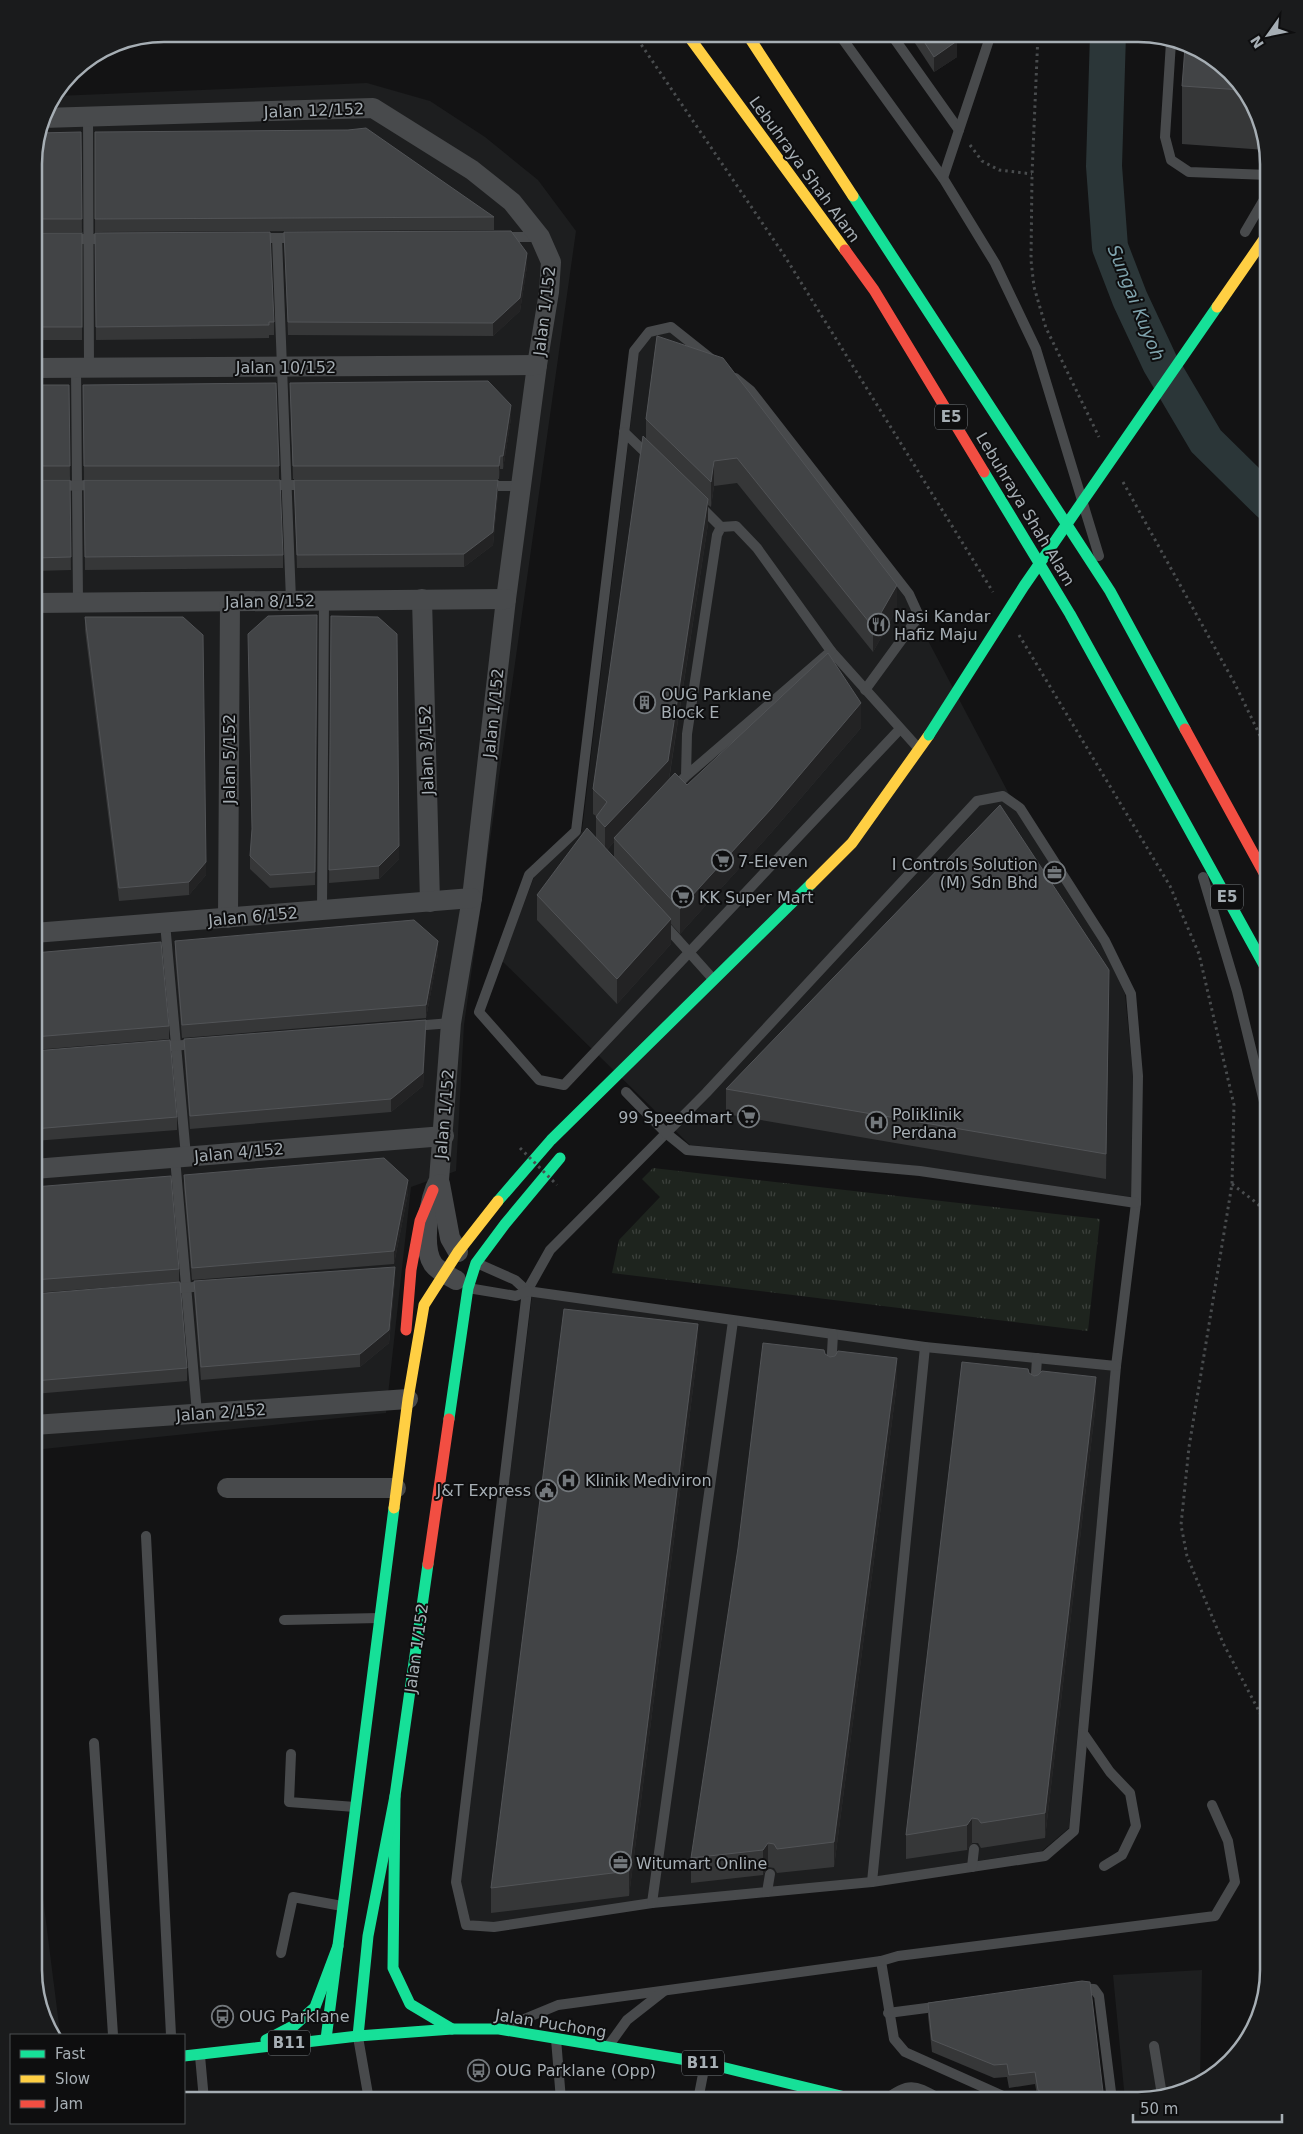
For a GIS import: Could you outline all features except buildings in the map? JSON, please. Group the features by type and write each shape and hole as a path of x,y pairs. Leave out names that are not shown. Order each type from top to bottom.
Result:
{"main road":[{"name":"Lebuhraya Shah Alam","path":"694,43 874,290 1070,614 1186,820 1260,957"},
{"name":"Lebuhraya Shah Alam","path":"753,43 1110,591 1260,866"},
{"path":"326,2039 396,1488 408,1399 424,1305 458,1252 487,1212 551,1140 716,983 852,843 919,750 1024,586 1260,245"},
{"path":"1067,552 1094,512"},
{"path":"1040,592 1056,568"},
{"name":"Jalan 1/152","path":"358,2036 368,1936 395,1796 468,1288 476,1263 505,1224 570,1147"},
{"path":"405,1338 408,1270 420,1221 436,1185"},
{"path":"458,1252 476,1263"},
{"path":"403,1358 408,1399"},
{"path":"395,1796 393,1968 410,2004 452,2029"},
{"path":"251,2048 295,2025 315,2007 338,1946"},
{"name":"Jalan Puchong","path":"185,2056 358,2036 452,2029 499,2029 705,2063 823,2092"}],"street":[{"name":"Jalan 12/152","path":"52,118 373,108 472,170 512,202 540,237"},
{"name":"Jalan 1/152","path":"444,1273 434,1265 429,1254 426,1237 444,1136 451,1023 472,898 520,486 549,292 551,262 540,237"},
{"name":"Jalan 10/152","path":"43,368 537,365"},
{"name":"Jalan 3/152","path":"422,599 430,902"},
{"name":"Jalan 8/152","path":"43,603 506,599"},
{"name":"Jalan 5/152","path":"228,918 230,601"},
{"name":"Jalan 6/152","path":"43,932 472,898"},
{"name":"Jalan 4/152","path":"42,1168 444,1136"},
{"path":"436,1185 450,1238 458,1252"},
{"path":"444,1273 468,1288"},
{"name":"Jalan 2/152","path":"42,1424 408,1399"},
{"path":"227,1488 396,1488"}],"lane":[{"path":"846,43 944,178 996,263 1036,349 1110,591"},
{"path":"897,43 959,130"},
{"path":"944,178 988,43"},
{"path":"1171,47 1165,137 1171,160 1189,172 1260,175"},
{"path":"78,602 77,485 89,239 88,116"},
{"path":"1245,232 1260,206"},
{"path":"491,237 540,237"},
{"path":"247,238 306,238"},
{"path":"277,238 291,600"},
{"path":"61,239 118,239"},
{"path":"715,362 671,327 649,332 634,351 579,834 528,875 479,1012 539,1080 564,1085 900,729"},
{"path":"729,374 751,391 852,518 909,594 919,616 865,690"},
{"path":"624,432 658,466"},
{"path":"43,486 107,485"},
{"path":"257,485 316,485"},
{"path":"472,486 520,486"},
{"path":"693,500 721,527 736,526 757,548 831,651 919,750"},
{"path":"686,776 687,734 717,535 721,527"},
{"path":"322,910 324,600"},
{"path":"666,798 686,776 831,651"},
{"path":"1003,796 1020,808 1105,941 1131,994 1138,1076 1136,1202 1116,1366 1074,1831 1045,1856 872,1882 652,1903 494,1927 466,1925 456,1882 527,1291 550,1250 666,1133 706,1094 977,802 1003,796"},
{"path":"1186,820 1237,992 1260,1085"},
{"path":"657,917 716,983"},
{"path":"166,923 176,1046 186,1288 197,1413"},
{"path":"402,1027 451,1023"},
{"path":"148,1048 205,1043"},
{"path":"626,1092 666,1133 687,1150 920,1171 1136,1202"},
{"path":"476,1263 515,1280 527,1291"},
{"path":"158,1290 216,1285"},
{"path":"468,1288 516,1296 527,1291 925,1347 1116,1366"},
{"path":"652,1903 733,1321"},
{"path":"831,1375 833,1334"},
{"path":"872,1882 925,1347"},
{"path":"1035,1394 1037,1358"},
{"path":"146,1536 171,2034"},
{"path":"284,1620 380,1618"},
{"path":"1083,1733 1110,1772 1130,1793 1136,1826 1122,1855 1104,1866"},
{"path":"94,1743 113,2034"},
{"path":"291,1754 290,1802 356,1807"},
{"path":"499,2029 558,2005 881,1961 898,1956 1215,1916 1235,1882 1228,1841 1212,1805"},
{"path":"972,1867 974,1849"},
{"path":"768,1892 770,1874"},
{"path":"281,1953 293,1897 343,1906"},
{"path":"881,1961 888,2013 894,2039 905,2052 994,2092"},
{"path":"1071,1989 1094,1989 1099,1996 1111,2092"},
{"path":"607,2048 627,2020 664,1990"},
{"path":"888,2013 956,2004"},
{"path":"358,2036 367,2091"},
{"path":"556,2039 560,2091"},
{"path":"1154,2046 1161,2089"},
{"path":"200,2054 203,2091"},
{"path":"700,2092 705,2063"},
{"path":"895,2092 900,2088 918,2088 926,2092"}],"path":[{"path":"640,43 784,255 994,593"},
{"path":"1038,43 1032,174 1031,260 1034,287 1046,328 1102,444"},
{"path":"959,130 982,160 999,170 1032,174"},
{"path":"1121,478 1235,684 1260,735"},
{"path":"1014,627 1170,886 1199,954 1234,1105 1232,1184 1189,1447 1181,1525 1187,1556 1223,1643 1260,1713"},
{"path":"520,1148 557,1185"},
{"path":"1232,1184 1260,1207"}],"shaded area":[{"path":"367,83 430,101 485,137 538,180 576,231 464,1025 456,1171 411,1187 386,1413 42,1449 43,156 45,141 52,118 64,96"},
{"path":"671,332 749,394 905,597 1018,811 1102,944 1125,994 1133,1075 1131,1197 908,1165 690,1145 502,961 534,877 582,831 639,352 652,336"},
{"path":"532,1296 1111,1370 1069,1828 1042,1851 867,1878 494,1923 470,1920 460,1879"},
{"path":"42,1890 60,2032 52,2016 44,1986 42,1970"},
{"path":"1202,1970 1200,2075 1178,2085 1162,2089 1124,2092 1113,1975"}],"green space":[{"path":"653,1168 1100,1219 1088,1331 612,1273 619,1240 660,1197 642,1179"}],"waterway":[{"name":"Sungai Kuyoh","path":"1108,43 1104,166 1110,247 1130,299 1160,363 1206,441 1260,494"}],"traffic: fast":[{"path":"853,196 1110,591 1185,729"},
{"path":"929,735 1024,586 1217,307"},
{"path":"984,472 1070,614 1260,958"},
{"path":"498,1201 551,1140 811,884"},
{"path":"449,1419 468,1288 476,1263 505,1224 560,1158"},
{"path":"326,2039 394,1508"},
{"path":"358,2036 368,1936 395,1796 428,1564"},
{"path":"395,1796 393,1968 410,2004 452,2029"},
{"path":"266,2040 295,2025 315,2007 338,1946"},
{"path":"185,2056 358,2036 452,2029 499,2029 705,2063 823,2092"}],"traffic: slow":[{"path":"694,43 845,250"},
{"path":"753,43 853,196"},
{"path":"1217,307 1260,245"},
{"path":"811,884 852,843 929,735"},
{"path":"394,1508 408,1399 424,1305 458,1252 498,1201"}],"traffic: jam":[{"path":"845,250 874,290 984,472"},
{"path":"1185,729 1260,866"},
{"path":"406,1330 411,1270 420,1221 433,1190"},
{"path":"428,1564 449,1419"}],"place":[{"name":"Nasi Kandar Hafiz Maju","path":"878,625"},
{"name":"OUG Parklane Block E","path":"645,703"},
{"name":"7-Eleven","path":"722,861"},
{"name":"I Controls Solution (M) Sdn Bhd","path":"1054,873"},
{"name":"KK Super Mart","path":"683,897"},
{"name":"99 Speedmart","path":"748,1117"},
{"name":"Poliklinik Perdana","path":"876,1123"},
{"name":"Klinik Mediviron","path":"569,1480"},
{"name":"J&T Express","path":"547,1490"},
{"name":"Witumart Online","path":"620,1863"},
{"name":"OUG Parklane","path":"223,2016"},
{"name":"OUG Parklane (Opp)","path":"479,2070"}]}
